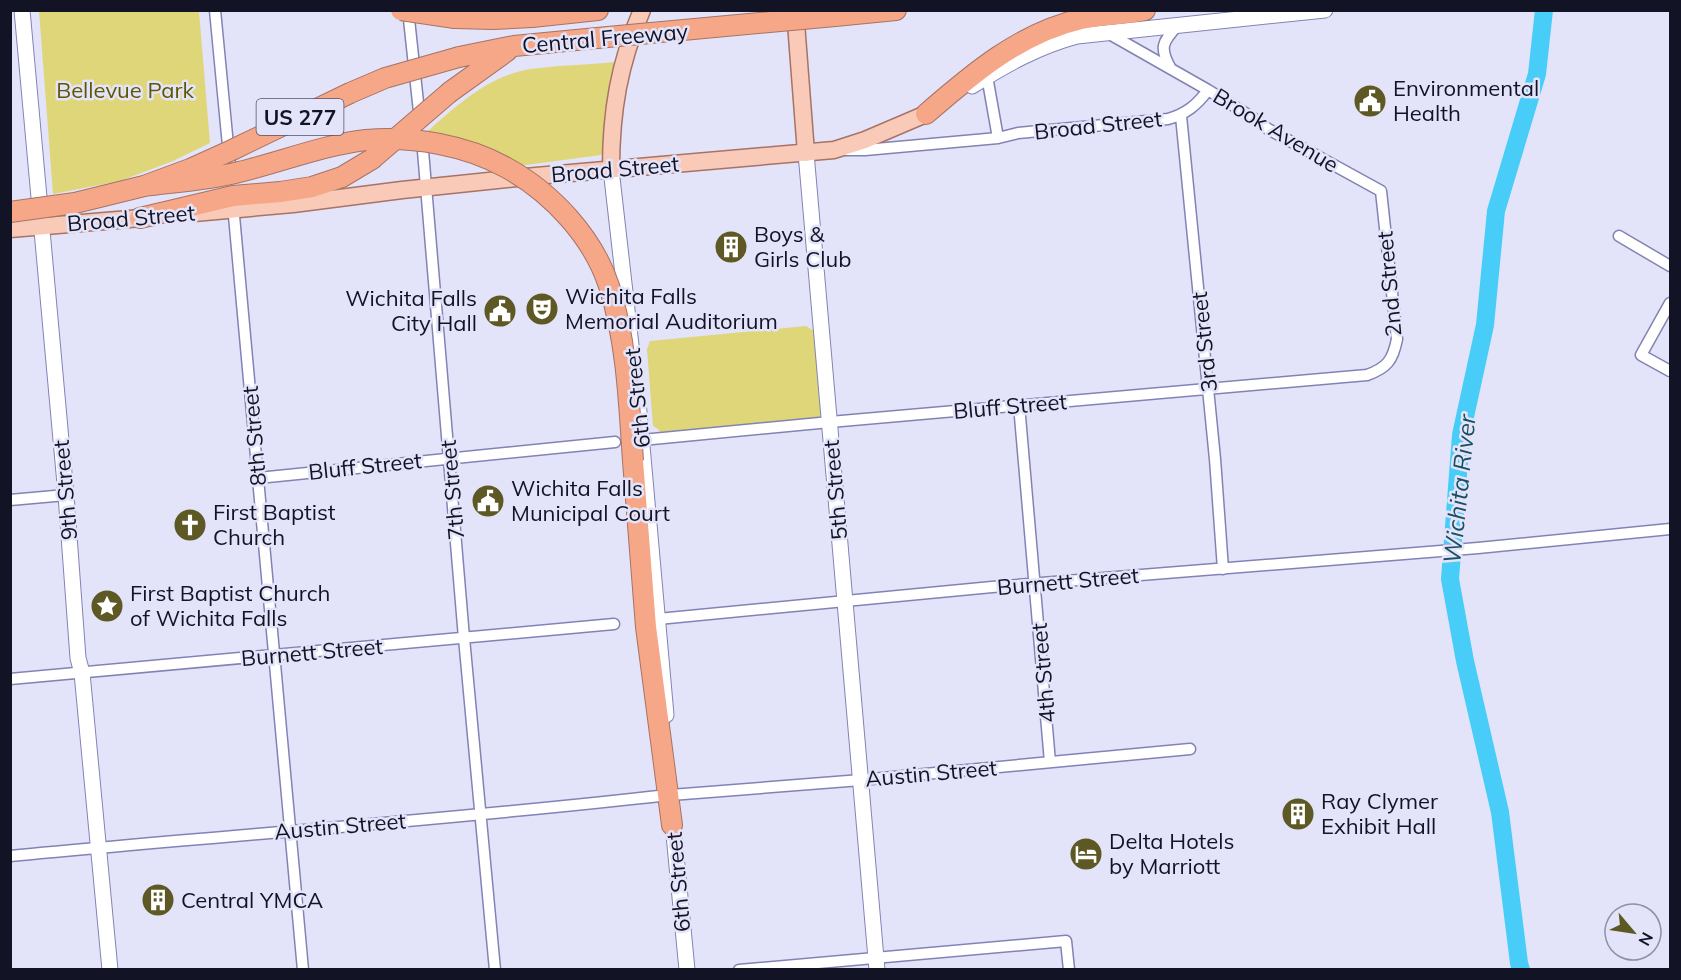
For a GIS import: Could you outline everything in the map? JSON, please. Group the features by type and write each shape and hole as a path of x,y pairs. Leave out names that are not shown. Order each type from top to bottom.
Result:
{"highway":[{"name":"Central Freeway","path":"401,10 455,18 493,19 587,11"},
{"name":"Central Freeway","path":"144,186 190,169 385,78 459,57 514,46 896,10"},
{"path":"926,114 966,78 993,59 1050,29 1083,19 1145,10"},
{"path":"140,218 312,187 342,177 372,159 450,92 514,46"},
{"path":"144,186 236,173 336,145 366,140 411,140 462,150 508,168 559,207 594,252 608,284 619,320 628,395 645,627 670,795 672,825"},
{"name":"US 277","path":"10,212 75,203 144,186"}],"main road":[{"name":"9th Street","path":"22,10 66,495 78,658 82,673 110,969"},
{"name":"6th Street","path":"642,10 623,61 615,99 611,132 611,169 642,440 666,707 670,795"},
{"name":"5th Street","path":"795,10 876,963"},
{"path":"834,150 865,140 926,114 1026,54 1054,42 1106,32 1325,10"},
{"name":"Broad Street","path":"233,202 303,203 611,169 834,150"},
{"name":"Broad Street","path":"10,229 140,218"},
{"name":"6th Street","path":"672,825 687,969"}],"street":[{"name":"8th Street","path":"215,10 303,969"},
{"name":"7th Street","path":"408,10 427,188 464,638 495,969"},
{"path":"1171,69 1164,56 1164,42 1178,25"},
{"name":"Brook Avenue","path":"1106,32 1208,90 1268,129 1381,191"},
{"path":"987,76 998,138"},
{"name":"Broad Street","path":"834,150 865,150 998,138 1018,133 1168,119 1181,116 1196,105 1208,90"},
{"name":"3rd Street","path":"1181,116 1223,569"},
{"name":"2nd Street","path":"1378,371 1388,364 1394,354 1397,339 1381,191"},
{"path":"1619,236 1671,266"},
{"path":"1671,303 1641,355 1671,371"},
{"name":"Bluff Street","path":"642,440 1208,390 1367,375 1378,371"},
{"name":"4th Street","path":"1019,405 1050,762"},
{"name":"Bluff Street","path":"258,478 615,442"},
{"path":"10,500 66,495"},
{"name":"Burnett Street","path":"658,619 1035,584 1478,548 1671,529"},
{"name":"Burnett Street","path":"10,679 614,624"},
{"name":"Austin Street","path":"10,856 1190,749"},
{"path":"739,969 876,963 1066,941 1069,969"}],"green space":[{"name":"Bellevue Park","path":"39,11 199,11 210,143 173,161 120,181 53,194"},
{"path":"615,62 601,155 511,167 425,136 475,92 516,72"},
{"path":"806,326 814,331 821,415 817,419 660,432 653,426 647,349 650,341"}],"waterway":[{"name":"Wichita River","path":"1521,970 1500,812 1465,661 1450,579 1461,435 1485,325 1496,211 1537,74 1544,10"}],"place":[{"name":"Environmental Health","path":"1370,101"},
{"name":"Boys & Girls Club","path":"731,247"},
{"name":"Wichita Falls Memorial Auditorium","path":"542,309"},
{"name":"Wichita Falls City Hall","path":"500,311"},
{"name":"Wichita Falls Municipal Court","path":"488,501"},
{"name":"First Baptist Church","path":"190,525"},
{"name":"First Baptist Church of Wichita Falls","path":"107,606"},
{"name":"Ray Clymer Exhibit Hall","path":"1298,814"},
{"name":"Delta Hotels by Marriott","path":"1086,854"},
{"name":"Central YMCA","path":"158,900"}]}
